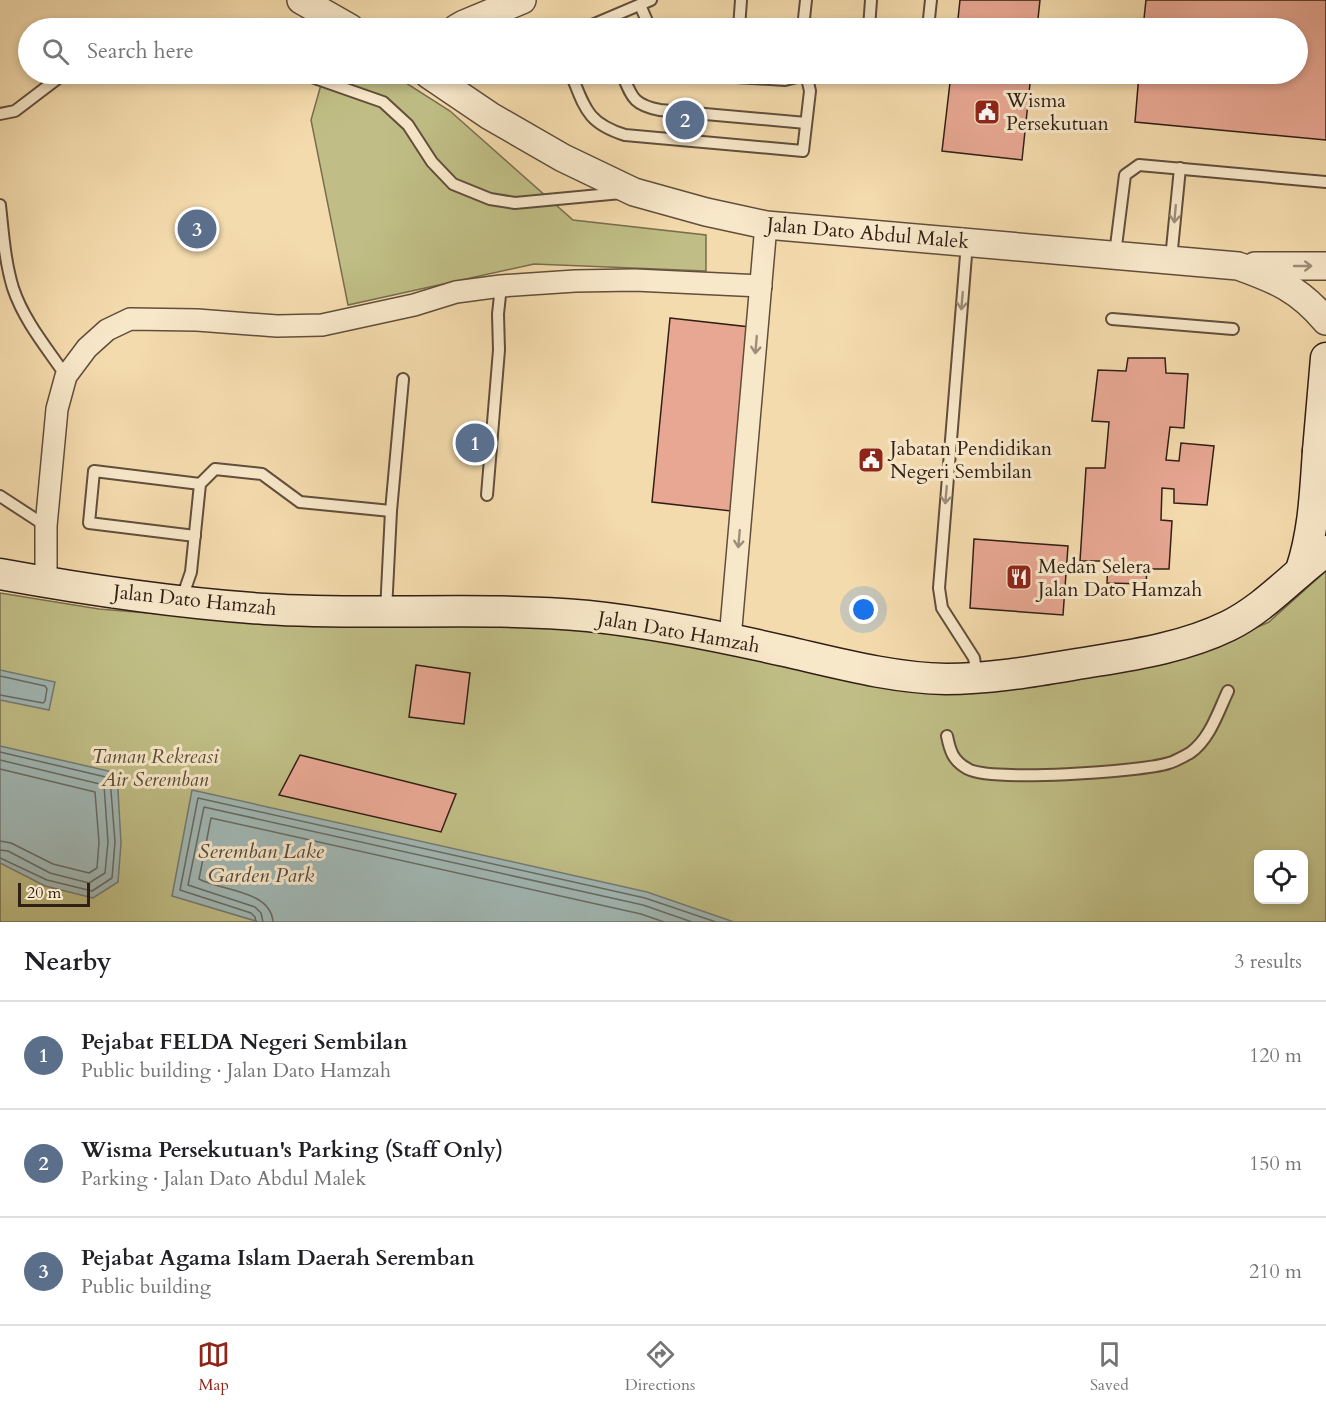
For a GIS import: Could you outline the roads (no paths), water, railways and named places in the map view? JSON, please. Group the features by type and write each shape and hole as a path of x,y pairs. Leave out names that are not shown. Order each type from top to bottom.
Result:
{"main road":[{"path":"1300,570 1308,547 1322,463 1326,358"},
{"name":"Jalan Dato Hamzah","path":"0,574 151,598 267,609 498,611 589,616 730,639 892,674 944,679 1038,671 1118,657 1184,642 1211,633 1248,614 1326,551"}],"street":[{"path":"301,0 332,18"},
{"path":"478,18 522,0"},
{"name":"Jalan Dato Abdul Malek","path":"443,84 490,116 563,158 634,192 706,212 766,225 1238,266 1279,281 1311,303 1326,321"},
{"path":"730,639 766,225"},
{"path":"1238,266 1326,266"},
{"path":"46,582 46,526 57,410 66,376 87,348 107,330 130,320 154,318 277,326 322,325 414,305 456,292 501,286 635,280 761,286"}],"lane":[{"path":"615,18 651,0"},
{"path":"740,18 741,0"},
{"path":"804,18 806,0"},
{"path":"869,18 871,0"},
{"path":"929,18 931,0"},
{"path":"640,5 646,18"},
{"path":"0,114 15,111 50,84"},
{"path":"332,84 383,102 408,125 432,162 453,184 490,199 515,202 634,192"},
{"path":"575,84 592,119 606,129 625,135 802,151 810,91 809,84"},
{"path":"626,84 631,94 642,106 660,110 806,123"},
{"path":"1115,255 1125,175 1139,165 1326,182"},
{"path":"1171,259 1180,168"},
{"path":"0,205 6,257 14,288 30,324 66,376"},
{"path":"967,243 939,588 942,608 974,658 977,677"},
{"path":"487,495 499,350 498,314 501,286"},
{"path":"1112,319 1233,329"},
{"path":"386,611 391,511 403,379"},
{"path":"181,600 191,572 200,484 215,469 262,474 300,502 391,511"},
{"path":"195,536 89,523 94,471 200,484"},
{"path":"0,496 46,526"},
{"path":"947,736 951,754 969,770 1013,776 1136,770 1170,763 1192,751 1208,734 1228,691"}],"water":[{"path":"0,670 55,682 49,710 0,700"},
{"path":"0,746 117,773 121,843 118,882 93,898 45,886 0,863"},
{"name":"Seremban Lake Garden Park","path":"192,790 647,892 734,922 259,922 172,896"}],"place":[{"name":"Wisma Persekutuan","path":"987,112"},
{"name":"Wisma Persekutuan's Parking (Staff Only)","path":"685,120"},
{"name":"Pejabat Agama Islam Daerah Seremban","path":"197,229"},
{"name":"Pejabat FELDA Negeri Sembilan","path":"475,443"},
{"name":"Jabatan Pendidikan Negeri Sembilan","path":"871,460"},
{"name":"Medan Selera Jalan Dato Hamzah","path":"1019,577"}],"park label":[{"name":"Taman Rekreasi Air Seremban","path":"155,768"}]}
